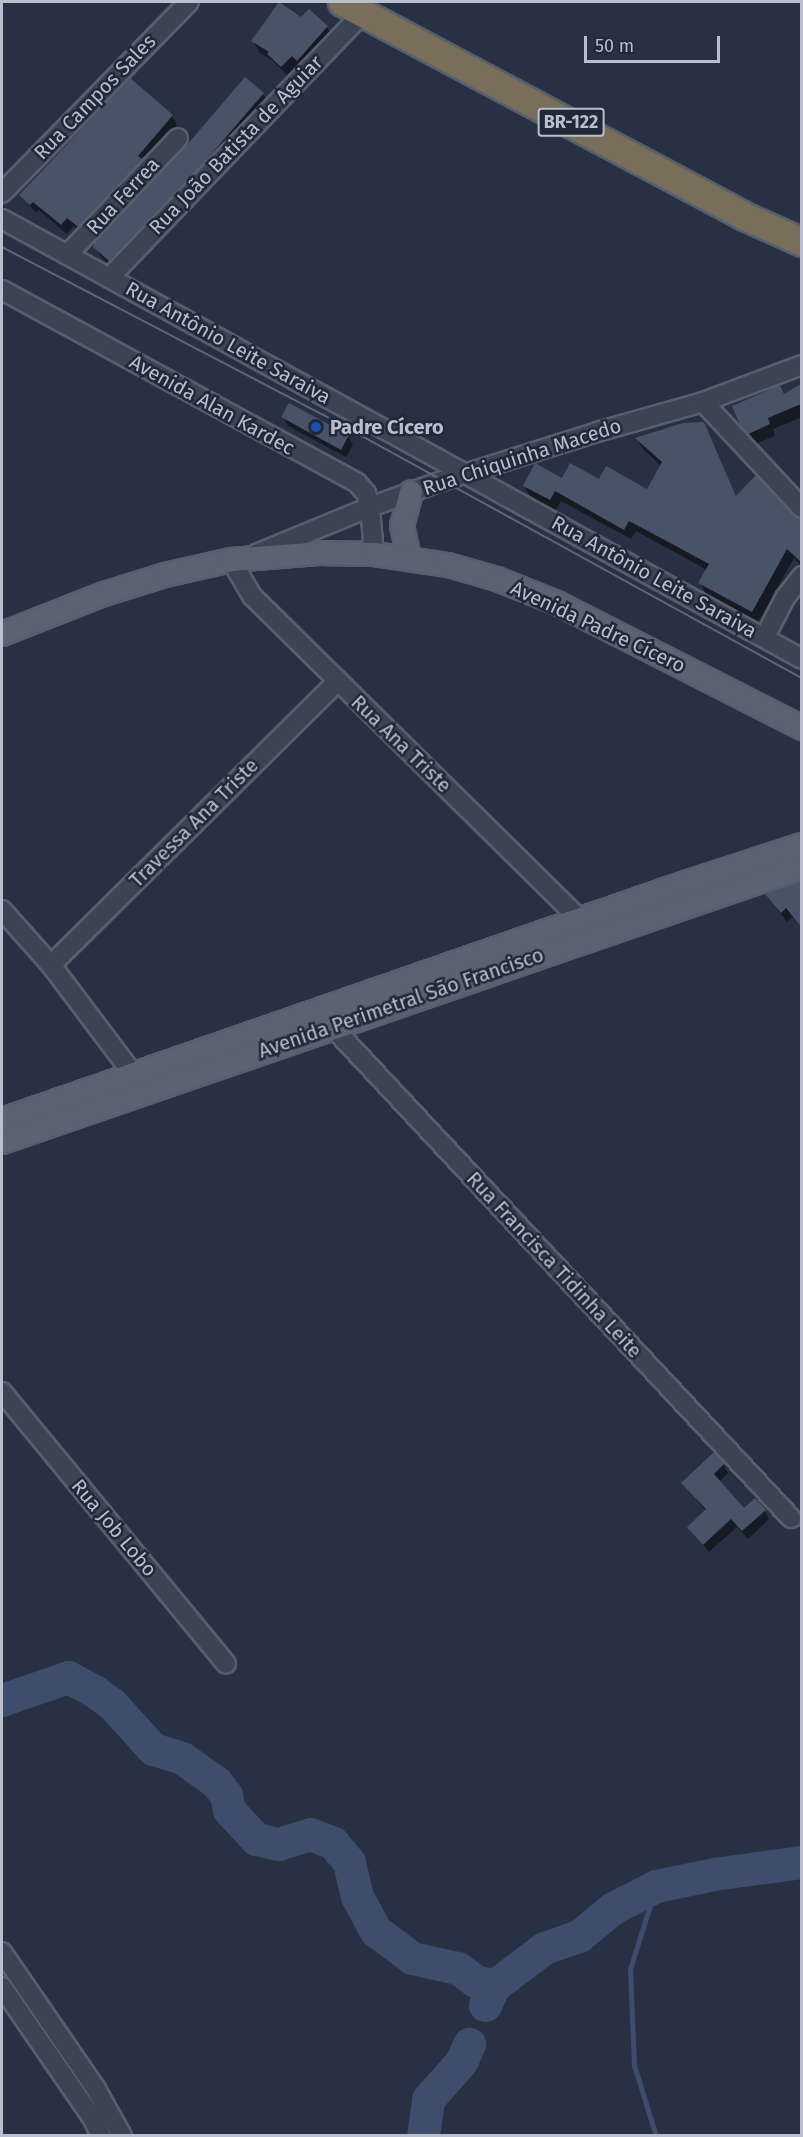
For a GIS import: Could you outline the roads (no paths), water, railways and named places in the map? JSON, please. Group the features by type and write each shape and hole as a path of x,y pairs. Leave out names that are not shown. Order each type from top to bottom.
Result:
{"highway":[{"name":"BR-122","path":"352,7 742,215 801,242"}],"main road":[{"path":"409,558 402,526 411,492"},
{"name":"Avenida Padre Cícero","path":"2,634 104,594 165,575 238,559 319,553 374,554 409,558 497,579 557,603 801,728"},
{"name":"Avenida Perimetral São Francisco","path":"2,1120 134,1075 325,1019 687,893 801,845"},
{"name":"Avenida Perimetral São Francisco","path":"2,1142 581,920 801,867"}],"street":[{"name":"Rua Campos Sales","path":"2,193 189,2"},
{"name":"Rua João Batista de Aguiar","path":"109,278 352,7"},
{"name":"Rua Ferrea","path":"67,255 178,138"},
{"name":"Rua Antônio Leite Saraiva","path":"2,219 801,659"},
{"name":"Avenida Alan Kardec","path":"2,290 357,483 366,493 370,507 374,554"},
{"name":"Rua Chiquinha Macedo","path":"238,559 411,492 703,402 801,364"},
{"path":"703,402 801,508"},
{"name":"Rua Ana Triste","path":"238,559 252,596 581,920"},
{"path":"765,638 785,598 801,576"},
{"name":"Travessa Ana Triste","path":"51,965 338,681"},
{"path":"2,910 51,965 134,1075"},
{"name":"Rua Francisca Tidinha Leite","path":"325,1019 791,1518"},
{"name":"Rua Job Lobo","path":"2,1392 226,1664"},
{"path":"2,1952 96,2089 122,2136"},
{"path":"2,1987 93,2119 101,2136"}],"waterway":[{"path":"2,1700 68,1677 94,1691 112,1704 153,1749 182,1758 216,1782 226,1795 229,1810 256,1839 278,1844 310,1834 333,1843 349,1862 357,1896 376,1931 412,1958 458,1968 475,1981 494,1986"},
{"path":"485,2005 494,1986 544,1948 579,1936 613,1908 656,1886 714,1874 802,1862"},
{"path":"656,1886 630,1969 634,2065 656,2136"},
{"path":"423,2136 428,2099 461,2062 469,2044"}],"tram line":[{"path":"2,247 322,414 802,678"}],"place":[{"name":"Padre Cícero","path":"316,427"}]}
